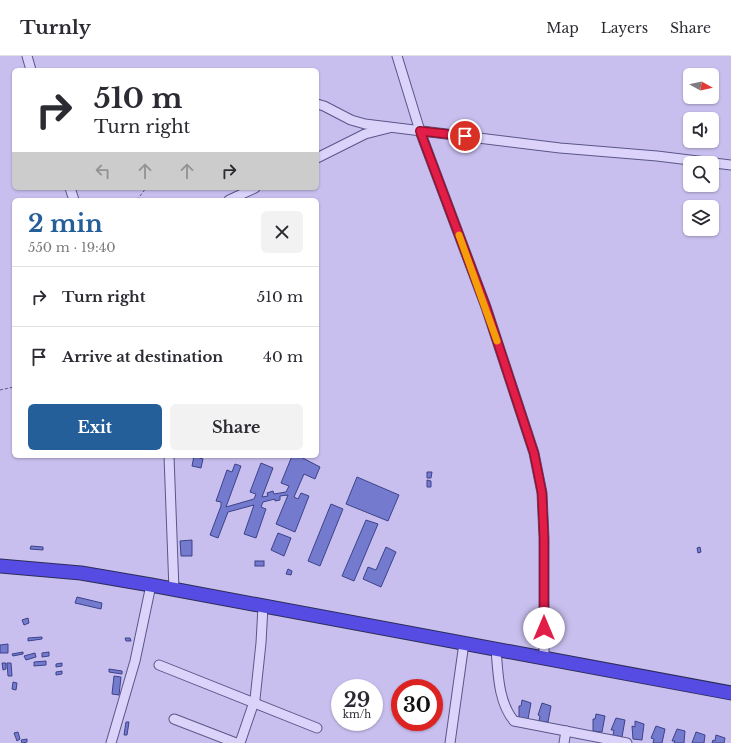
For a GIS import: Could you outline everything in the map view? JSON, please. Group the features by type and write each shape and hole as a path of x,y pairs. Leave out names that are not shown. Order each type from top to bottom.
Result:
{"highway":[{"path":"0,566 81,574 151,585 731,693"}],"street":[{"path":"27,56 30,68"},
{"path":"397,56 420,131 486,307 534,453 542,500 544,657"},
{"path":"319,105 351,120 366,124 560,148 657,156 731,166"},
{"path":"319,157 365,134 394,127"},
{"path":"233,198 251,190"},
{"path":"169,458 174,590"},
{"path":"111,743 135,661 151,585"},
{"path":"240,743 253,703 261,643 263,606"},
{"path":"450,743 464,643"},
{"path":"496,649 500,687 508,714 514,721 627,743"},
{"path":"159,664 317,728"},
{"path":"174,718 236,743"},
{"path":"564,743 566,731"}],"path":[{"path":"0,390 12,387"}],"building":[{"path":"194,458 203,459 201,468 192,466"},
{"path":"291,458 303,458 320,467 315,479 304,474 294,497 298,499 301,493 309,496 295,532 276,524 288,495 280,496 280,500 275,501 275,499 263,502 261,507 266,509 256,538 244,534 254,505 228,512 218,538 210,535 221,506 221,502 216,501 227,470 232,472 235,464 241,466 226,507 254,499 256,494 250,492 261,463 273,468 262,497 268,496 267,493 273,491 274,494 286,492 289,486 281,483"},
{"path":"427,472 432,472 431,478 427,478"},
{"path":"357,477 399,495 388,521 346,504"},
{"path":"427,480 431,481 431,487 427,487"},
{"path":"331,504 343,509 320,566 308,561"},
{"path":"366,520 378,524 354,581 342,576"},
{"path":"278,533 291,538 284,556 271,550"},
{"path":"192,540 192,556 181,556 180,541"},
{"path":"31,546 43,547 43,550 30,549"},
{"path":"386,547 396,552 381,587 363,579 368,567 376,570"},
{"path":"700,547 701,552 698,553 697,548"},
{"path":"255,561 264,561 264,566 255,566"},
{"path":"288,569 292,571 291,575 286,574"},
{"path":"77,597 102,603 101,609 75,603"},
{"path":"28,618 29,623 24,625 22,620"},
{"path":"42,637 42,639 28,641 28,638"},
{"path":"125,638 130,638 131,641 126,641"},
{"path":"8,644 8,653 0,653 0,645"},
{"path":"23,652 23,654 13,656 12,654"},
{"path":"49,652 49,656 42,657 42,653"},
{"path":"35,653 36,657 26,660 24,656"},
{"path":"46,661 46,665 34,666 34,662"},
{"path":"2,663 6,663 6,669 3,670"},
{"path":"7,663 11,663 12,676 8,676"},
{"path":"62,663 62,666 56,667 56,664"},
{"path":"109,669 122,671 122,674 109,672"},
{"path":"62,671 62,674 56,675 56,672"},
{"path":"114,676 121,677 119,695 112,694"},
{"path":"13,682 17,683 16,690 12,689"},
{"path":"522,700 531,703 528,719 519,718 519,706 521,706"},
{"path":"542,703 551,706 548,722 539,721 540,716 538,715"},
{"path":"596,714 605,716 602,732 593,731 593,719 595,719"},
{"path":"616,718 625,720 622,737 613,735 614,730 611,730"},
{"path":"635,721 644,724 642,740 633,739 632,726 635,727"},
{"path":"126,722 129,722 127,735 124,735"},
{"path":"656,726 665,729 662,743 653,743 654,739 651,738"},
{"path":"677,729 685,731 684,743 674,743 675,741 672,741"},
{"path":"18,732 20,739 17,741 14,733"},
{"path":"696,732 705,735 704,743 692,743"},
{"path":"716,735 725,738 724,743 712,743 713,740 715,741"},
{"path":"27,739 27,742 22,743 21,740"}],"slow traffic":[{"path":"459,235 497,341"}],"route":[{"path":"465,136 420,131 486,307 534,453 542,493 544,538 544,628"}]}
